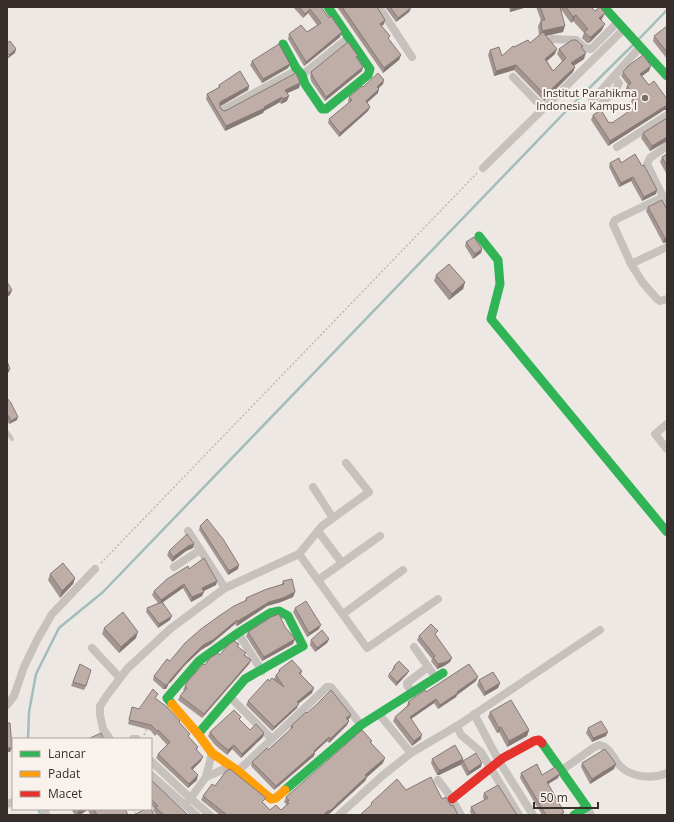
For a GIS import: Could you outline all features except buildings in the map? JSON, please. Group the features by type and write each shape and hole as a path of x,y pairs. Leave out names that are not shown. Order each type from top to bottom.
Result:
{"street":[{"path":"283,44 305,84 321,108 324,109 362,80 368,75 370,69 360,51 328,7"},
{"path":"379,7 412,57"},
{"path":"604,7 667,76"},
{"path":"552,39 576,40 585,48 591,49 623,28"},
{"path":"483,168 623,28"},
{"path":"223,110 300,73 349,37"},
{"path":"614,77 639,46"},
{"path":"513,77 543,108"},
{"path":"617,147 667,116"},
{"path":"667,146 650,158 647,164 667,205"},
{"path":"663,197 615,220 613,226 631,264 643,283 657,299 660,301 667,299"},
{"path":"479,236 498,260 500,284 491,319 667,532"},
{"path":"631,264 667,247"},
{"path":"667,424 655,434 667,450"},
{"path":"109,738 103,729 100,706 128,668 170,629 225,588 299,554 318,531 333,518 369,492 346,463"},
{"path":"313,487 333,518"},
{"path":"188,531 225,588"},
{"path":"318,531 342,564"},
{"path":"318,580 380,536"},
{"path":"174,567 200,550"},
{"path":"299,554 367,648 438,599"},
{"path":"7,705 14,696 24,667 52,614 95,569"},
{"path":"343,614 403,570"},
{"path":"198,734 246,679 303,646 290,619 284,613 274,612 265,616 199,661 167,698 212,753 266,796 272,799 276,798 361,725 439,676 428,667 414,647"},
{"path":"339,815 382,776 411,753 457,726 600,630"},
{"path":"238,633 262,671"},
{"path":"92,648 120,678"},
{"path":"413,693 407,683 428,667"},
{"path":"206,777 234,769 329,686 361,725"},
{"path":"230,697 271,738"},
{"path":"379,714 411,753"},
{"path":"474,714 495,764 520,815"},
{"path":"457,726 461,735 495,764 532,815"},
{"path":"452,799 495,764 534,740 539,740 562,770 589,811 574,815"},
{"path":"562,770 599,745 607,748 621,767 637,775 652,776 667,772"},
{"path":"188,802 206,777 212,753"},
{"path":"152,762 188,802 196,815"},
{"path":"152,776 188,802 210,815"},
{"path":"438,780 452,799 461,815"}],"lane":[{"path":"7,432 12,439"}],"path":[{"path":"95,569 483,168"},
{"path":"142,738 147,726"}],"waterway":[{"path":"638,40 667,10"},
{"path":"28,738 29,712 36,674 59,628 103,592 569,108 633,45"},
{"path":"38,810 41,815"}],"traffic: fast":[{"path":"283,44 296,68 302,75 305,84 322,109 326,109 368,75 370,69 328,7"},
{"path":"604,7 667,76"},
{"path":"479,236 498,260 500,284 491,319 667,532"},
{"path":"172,704 167,698 199,661 238,633 270,613 279,611 288,616 303,646 245,679 198,734"},
{"path":"285,790 361,725 443,673"},
{"path":"542,743 587,807 574,815"}],"traffic: slow":[{"path":"172,704 212,753 238,771 271,799 276,798 285,790"}],"traffic: jam":[{"path":"452,799 503,758 534,741 539,740 542,743"}],"place":[{"name":"Institut Parahikma Indonesia Kampus I","path":"645,98"}]}
